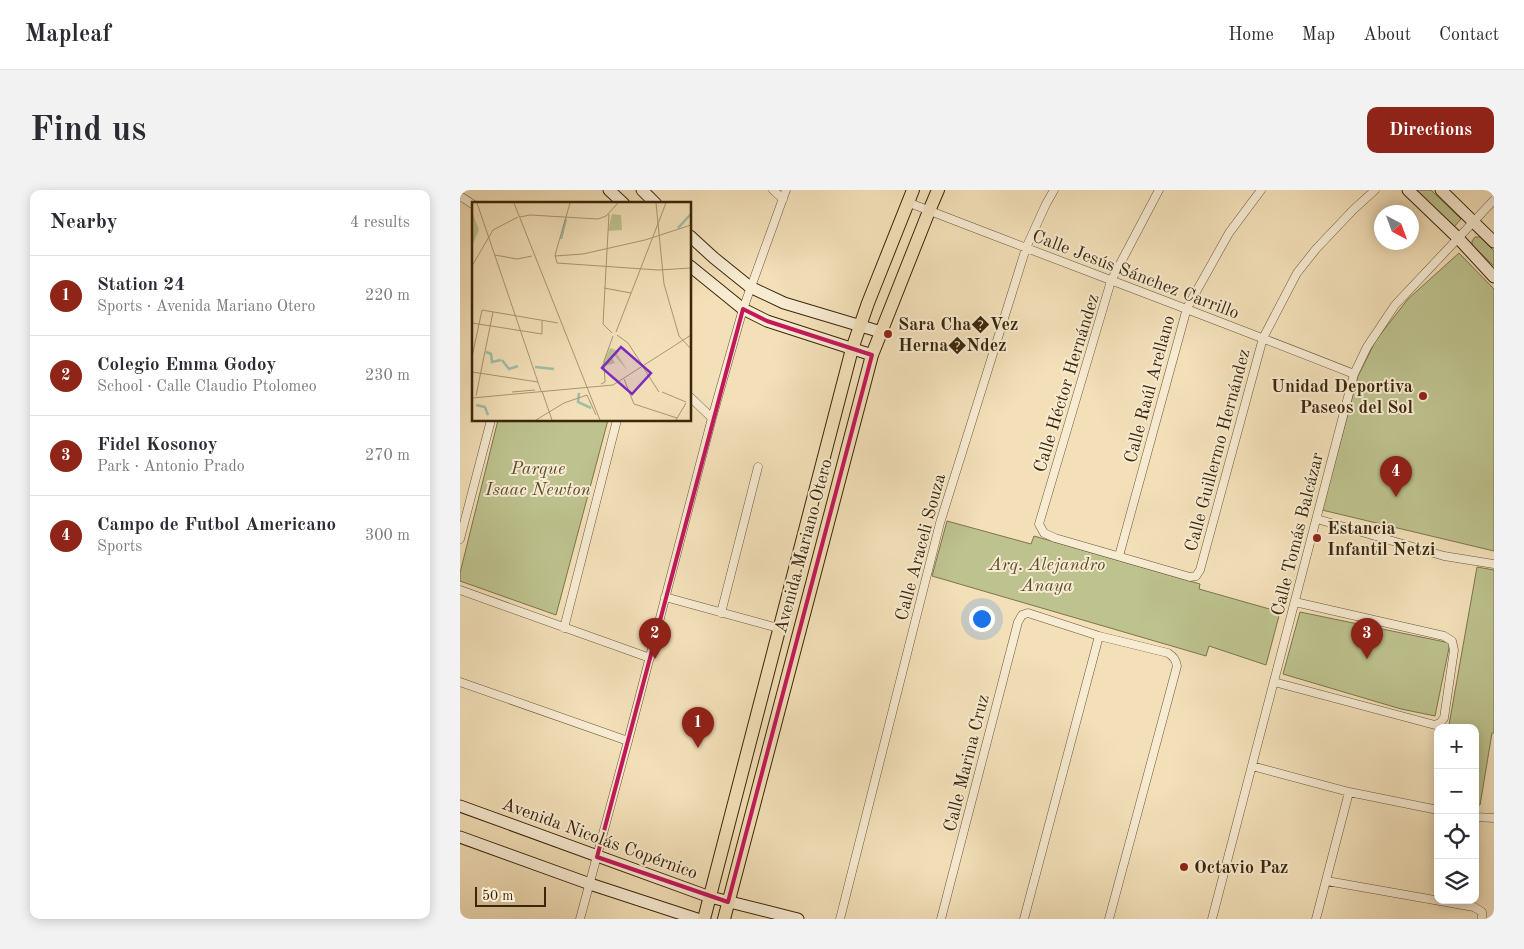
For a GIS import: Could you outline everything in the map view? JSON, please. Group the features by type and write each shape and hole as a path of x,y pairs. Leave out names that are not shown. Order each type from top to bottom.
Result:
{"main road":[{"path":"609,190 622,202"},
{"path":"642,190 654,202"},
{"name":"Avenida Mariano Otero","path":"704,919 852,348 913,190"},
{"name":"Avenida Mariano Otero","path":"724,919 872,355 938,190"},
{"path":"1408,190 1458,238 1494,277"},
{"path":"1441,190 1494,242"},
{"path":"691,237 750,287 784,303 881,332"},
{"path":"691,267 743,309 767,321 872,355"},
{"name":"Avenida Nicolás Copérnico","path":"460,806 710,897 798,919"},
{"path":"460,837 590,884 697,919"}],"street":[{"path":"773,190 783,199"},
{"path":"580,919 712,418 750,287 786,190"},
{"name":"Calle Araceli Souza","path":"840,919 940,523 1026,248 1054,190"},
{"name":"Calle Héctor Hernández","path":"1120,556 1055,538 1044,533 1039,524 1111,281 1159,190"},
{"name":"Calle Raúl Arellano","path":"1120,556 1187,308 1229,233 1262,190"},
{"name":"Calle Guillermo Hernández","path":"1120,556 1190,577 1196,576 1200,570 1263,338 1302,267 1316,249 1374,190"},
{"path":"460,196 472,204"},
{"name":"Calle Tomás Balcázar","path":"1212,919 1354,374 1367,347 1395,305 1494,200"},
{"name":"Calle Jesús Sánchez Carrillo","path":"907,202 1111,281 1187,308 1354,374"},
{"path":"691,398 712,418"},
{"path":"460,540 491,421"},
{"path":"564,628 617,421"},
{"path":"721,613 758,467"},
{"path":"1317,519 1444,556 1494,564"},
{"path":"460,590 650,658"},
{"path":"665,597 778,628"},
{"path":"1274,682 1434,725 1440,723 1444,718 1454,650 1452,640 1444,636 1295,602"},
{"name":"Calle Marina Cruz","path":"942,919 1018,622 1022,615 1028,614 1099,636"},
{"path":"1024,919 1099,636 1168,653 1175,658 1177,666 1109,919"},
{"path":"460,682 628,741"},
{"path":"1252,766 1349,792 1434,809"},
{"path":"1316,919 1349,792"},
{"path":"1479,816 1494,818"},
{"path":"1326,881 1474,906 1480,909 1482,919"}],"highlighted area":[{"path":"743,309 767,321 872,355 728,902 597,857"}],"green space":[{"path":"1416,190 1431,190 1461,219 1454,227"},
{"path":"1475,237 1480,237 1494,251 1494,266 1472,245"},
{"name":"Unidad Deportiva Paseos del Sol","path":"1459,253 1494,289 1494,551 1322,510 1358,376 1376,340 1408,299"},
{"name":"Parque Isaac Newton","path":"498,421 608,421 556,615 460,581 460,573"},
{"name":"Arq. Alejandro Anaya","path":"947,521 1031,544 1034,536 1200,584 1199,589 1280,612 1266,665 1209,646 1206,656 932,576"},
{"path":"1477,567 1494,570 1494,733 1492,733 1480,805 1479,724 1449,724"},
{"path":"1300,612 1450,643 1435,716 1401,709 1283,674"}],"place":[{"name":"Sara Cha�Vez Herna�Ndez","path":"888,334"},
{"name":"Unidad Deportiva Paseos del Sol","path":"1423,396"},
{"name":"Campo de Futbol Americano","path":"1396,497"},
{"name":"Estancia Infantil Netzi","path":"1317,538"},
{"name":"Colegio Emma Godoy","path":"655,659"},
{"name":"Fidel Kosonoy","path":"1367,659"},
{"name":"Station 24","path":"698,748"},
{"name":"Octavio Paz","path":"1184,867"}]}
